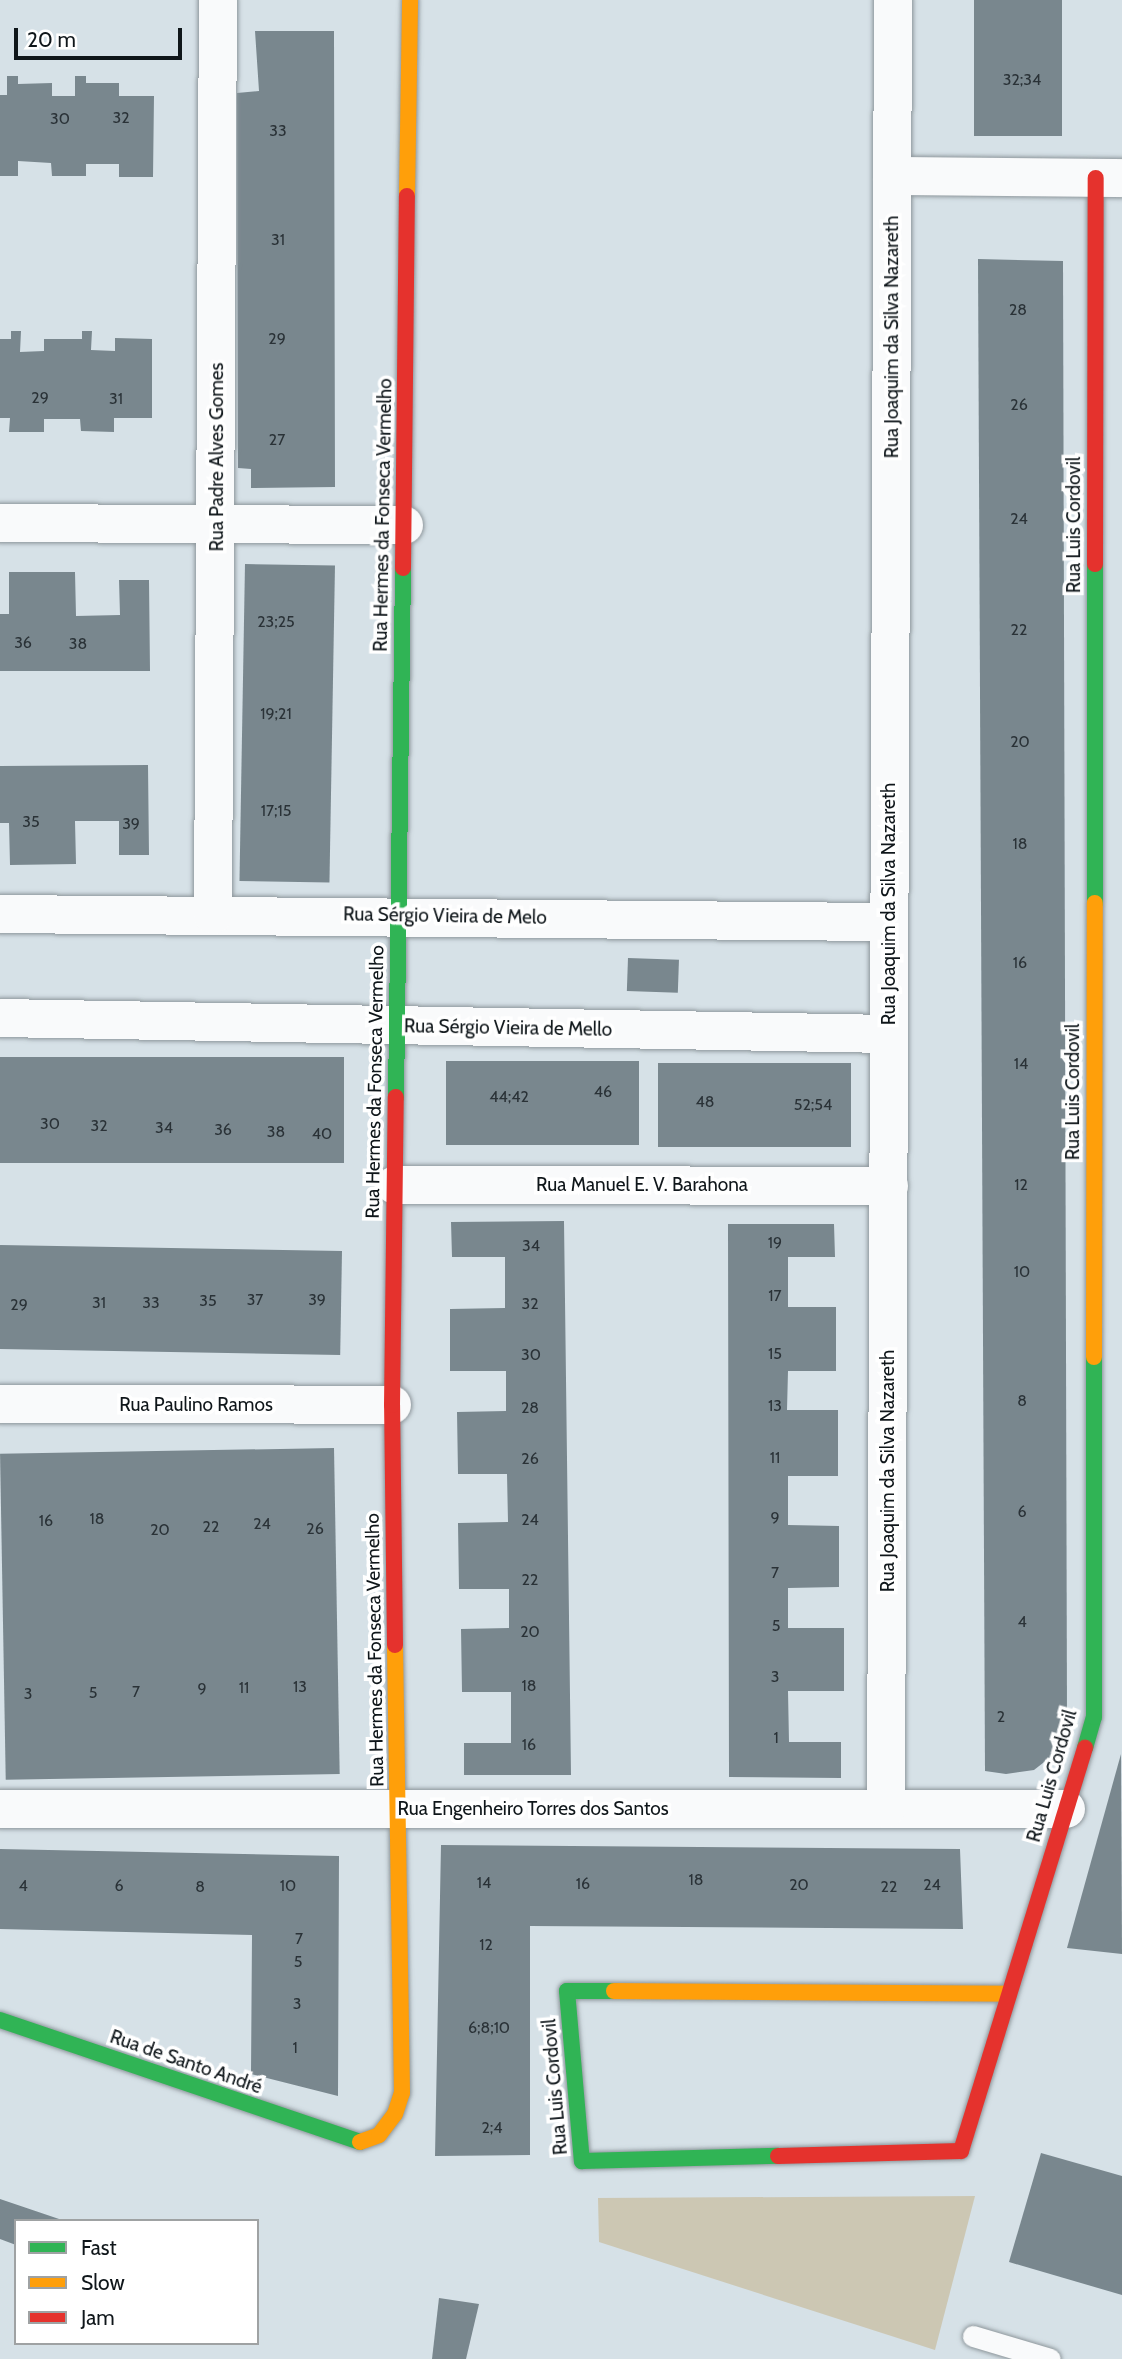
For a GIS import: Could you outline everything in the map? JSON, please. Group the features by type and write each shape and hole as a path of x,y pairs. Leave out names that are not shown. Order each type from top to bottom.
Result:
{"street":[{"name":"Rua Padre Alves Gomes","path":"213,915 218,0"},
{"name":"Rua Hermes da Fonseca Vermelho","path":"358,2143 379,2135 395,2114 402,2093 392,1405 411,0"},
{"name":"Rua Joaquim da Silva Nazareth","path":"886,1809 893,0"},
{"path":"892,176 1109,178"},
{"name":"Rua Luis Cordovil","path":"1008,1994 567,1991 582,2161 961,2151 1094,1717 1109,178"},
{"path":"0,523 404,525"},
{"name":"Rua Sérgio Vieira de Melo","path":"0,914 398,915 889,922"},
{"name":"Rua Sérgio Vieira de Mello","path":"0,1018 889,1034"},
{"name":"Rua Manuel E. V. Barahona","path":"395,1185 889,1186"},
{"name":"Rua Paulino Ramos","path":"0,1404 392,1405"},
{"name":"Rua Engenheiro Torres dos Santos","path":"0,1809 1066,1809"},
{"name":"Rua de Santo André","path":"0,2020 358,2143"}],"lane":[{"path":"973,2336 1050,2359"}],"shaded area":[{"path":"975,2196 935,2350 599,2242 598,2198"}],"building":[{"path":"974,0 1062,0 1062,136 974,136"},
{"path":"255,31 334,31 335,487 251,488 251,469 238,468 237,93 259,91"},
{"path":"7,76 18,76 18,84 52,83 52,96 75,96 75,76 86,76 86,83 119,83 119,96 154,96 153,177 119,177 119,164 86,164 86,176 52,176 51,163 18,161 18,176 0,176 0,95 7,95"},
{"path":"978,259 1063,261 1067,1715 1057,1752 1034,1770 1006,1774 985,1771"},
{"path":"11,331 21,331 20,352 44,351 44,339 82,339 82,331 92,331 91,350 115,351 115,338 152,339 152,418 114,418 114,432 81,431 80,419 44,419 44,432 9,432 10,418 0,418 0,339 11,339"},
{"path":"245,564 335,566 329,883 239,881"},
{"path":"9,572 75,572 76,616 120,615 119,580 149,580 150,671 0,671 0,614 9,614"},
{"path":"148,765 149,855 119,855 119,821 75,821 76,864 10,865 9,823 0,823 0,766"},
{"path":"628,958 679,960 678,993 627,991"},
{"path":"0,1057 344,1057 344,1163 0,1163"},
{"path":"446,1061 639,1061 639,1145 446,1145"},
{"path":"658,1063 851,1063 851,1147 658,1147"},
{"path":"564,1221 571,1775 464,1775 464,1743 511,1743 511,1692 462,1692 461,1629 509,1628 509,1589 459,1589 458,1523 508,1522 507,1474 458,1474 457,1412 506,1411 506,1371 450,1371 450,1309 505,1308 505,1257 452,1257 451,1222"},
{"path":"728,1224 834,1224 835,1257 788,1257 788,1307 836,1307 836,1371 788,1371 787,1410 838,1410 838,1476 788,1476 788,1525 839,1526 839,1587 788,1588 788,1628 844,1628 844,1691 788,1691 789,1742 841,1742 841,1778 729,1777"},
{"path":"0,1245 342,1251 340,1355 0,1349"},
{"path":"334,1448 340,1774 6,1780 0,1454"},
{"path":"1121,1754 1122,1954 1067,1948"},
{"path":"441,1845 960,1849 963,1929 530,1926 530,2155 435,2156"},
{"path":"0,1849 339,1856 338,2096 251,2074 252,1935 0,1929"},
{"path":"1041,2153 1122,2176 1122,2295 1009,2262"},
{"path":"0,2199 59,2219 14,2219 14,2244 0,2239"},
{"path":"439,2298 479,2304 466,2359 432,2359"}],"traffic: fast":[{"path":"1095,564 1095,903"},
{"path":"396,1097 403,568"},
{"path":"1085,1748 1094,1717 1094,1357"},
{"path":"614,1991 567,1991 582,2161 778,2156"},
{"path":"0,2020 360,2142"}],"traffic: slow":[{"path":"407,196 410,0"},
{"path":"1094,1357 1095,903"},
{"path":"360,2142 379,2135 395,2114 402,2093 395,1645"},
{"path":"614,1991 1008,1994"}],"traffic: jam":[{"path":"1095,564 1096,178"},
{"path":"403,568 407,196"},
{"path":"395,1645 392,1405 396,1097"},
{"path":"778,2156 961,2151 1085,1748"}]}
